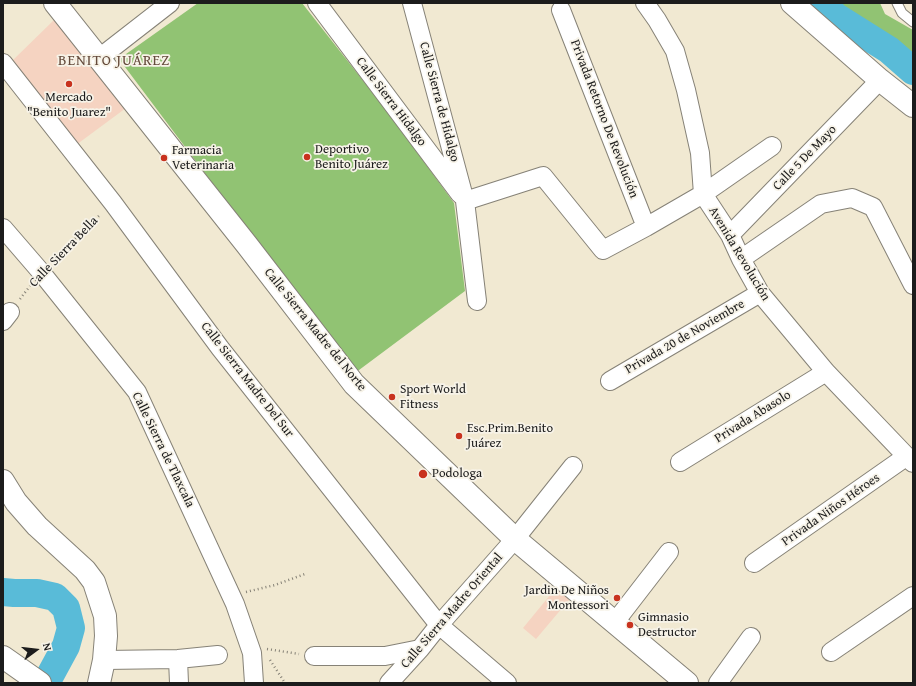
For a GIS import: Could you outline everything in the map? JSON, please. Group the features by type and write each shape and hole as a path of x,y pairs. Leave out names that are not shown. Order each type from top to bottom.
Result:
{"main road":[{"name":"Calle Sierra Madre del Norte","path":"55,3 247,245 354,384 515,539 687,683"},
{"path":"792,3 880,80 913,106"},
{"path":"3,480 16,502 37,526 85,570 94,582 105,616 106,636 104,660 99,683"},
{"path":"9,661 40,683"}],"street":[{"path":"98,58 170,3"},
{"name":"Calle Sierra Hidalgo","path":"317,3 465,201"},
{"name":"Calle Sierra de Hidalgo","path":"412,3 465,201 477,301"},
{"name":"Avenida Revolución","path":"645,3 658,20 675,52 686,90 700,152 703,194 730,235 760,294 826,372 910,460"},
{"name":"Privada Retorno De Revolución","path":"561,10 646,227"},
{"name":"Calle Sierra Madre Del Sur","path":"3,63 113,202 220,348 439,625 507,683"},
{"name":"Calle 5 De Mayo","path":"730,235 880,80"},
{"path":"465,201 543,176 603,250 703,194 772,146"},
{"path":"741,259 821,204 852,198 873,207 913,285"},
{"name":"Calle Sierra de Tlaxcala","path":"3,228 41,272 137,392 235,604 252,653 254,683"},
{"name":"Privada 20 de Noviembre","path":"610,381 760,294"},
{"name":"Privada Abasolo","path":"680,462 826,372"},
{"name":"Privada Niños Héroes","path":"754,563 910,460"},
{"name":"Calle Sierra Madre Oriental","path":"389,683 515,539 573,466"},
{"path":"615,622 669,552"},
{"path":"831,652 913,596"},
{"path":"718,683 751,637"},
{"path":"314,656 385,656 420,649"},
{"path":"104,660 178,659 218,655"},
{"path":"178,659 179,683"}],"lane":[{"path":"897,3 902,12 913,22"}],"path":[{"name":"Calle Sierra Bella","path":"6,317 41,272 113,202"},
{"path":"268,587 305,574"},
{"path":"285,683 266,654 264,648 314,656"}],"shaded area":[{"name":"Mercado \"Benito Juarez\"","path":"55,19 126,108 76,145 13,60"},
{"path":"560,583 574,594 536,639 523,628"}],"green space":[{"name":"Deportivo Benito Juárez","path":"198,3 302,3 387,111 454,203 465,291 355,373 119,59"},
{"path":"828,3 880,3 885,14 913,30 913,65 894,49 838,12"}],"waterway":[{"path":"822,3 835,16 889,50 913,71"},
{"path":"3,592 37,593 55,597 66,608 71,628 66,646 46,683"}],"place":[{"name":"Mercado \"Benito Juarez\"","path":"69,84"},
{"name":"Deportivo Benito Juárez","path":"307,157"},
{"name":"Farmacia Veterinaria","path":"164,158"},
{"name":"Sport World Fitness","path":"392,397"},
{"name":"Esc.Prim.Benito Juárez","path":"459,436"},
{"name":"Podologa","path":"423,474"},
{"name":"Jardin De Niños Montessori","path":"617,598"},
{"name":"Gimnasio Destructor","path":"630,625"}],"district":[{"name":"BENITO JUÁREZ","path":"114,61"}]}
